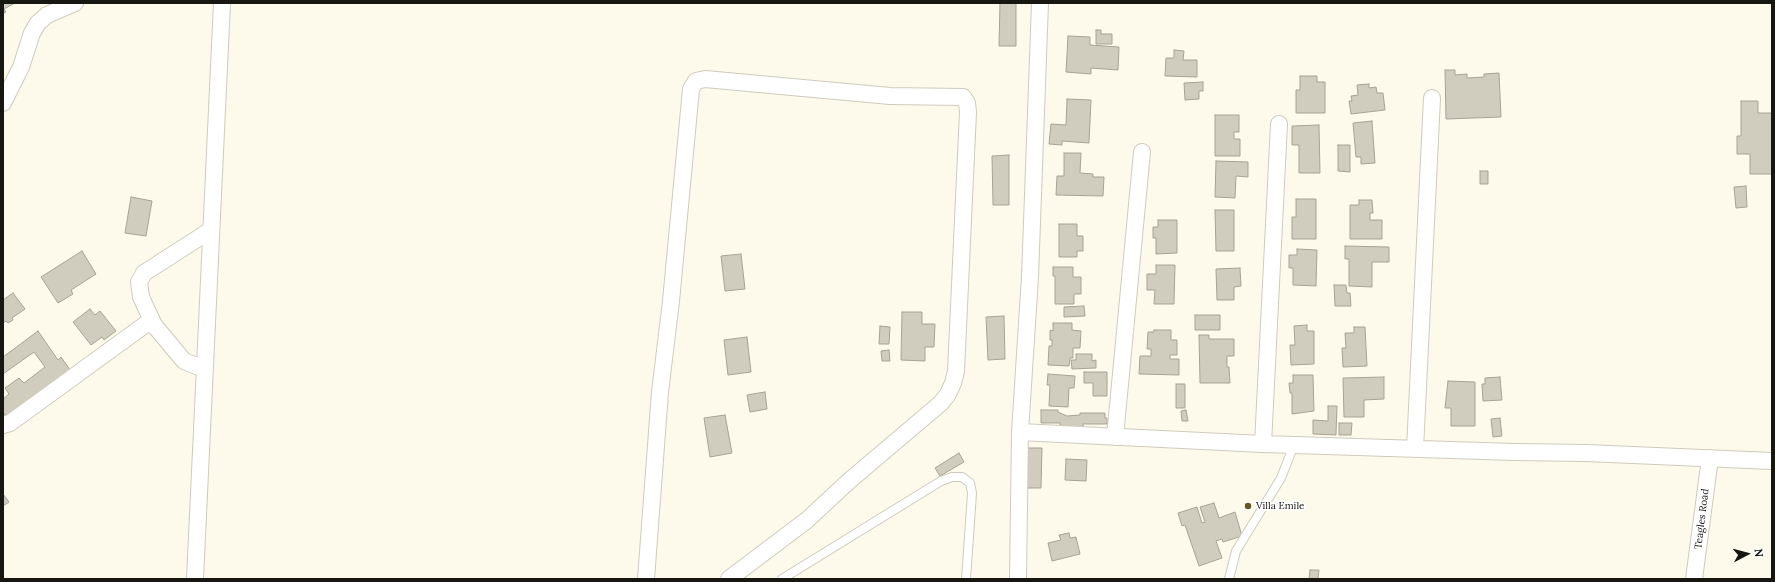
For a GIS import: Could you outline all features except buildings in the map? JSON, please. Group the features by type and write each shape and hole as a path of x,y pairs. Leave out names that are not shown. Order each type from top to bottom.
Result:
{"street":[{"path":"3,103 22,67 32,33 38,23 47,15 75,3"},
{"path":"194,579 222,3"},
{"path":"1018,579 1020,432 1030,277 1040,3"},
{"path":"646,579 660,392 671,301 691,89 696,82 705,79 905,97 963,97 967,103 968,112 957,347 954,377 948,394 941,403 849,481 808,520 729,579"},
{"path":"1415,449 1432,98"},
{"path":"1263,444 1279,124"},
{"path":"1115,437 1142,152"},
{"path":"204,369 184,361 154,325 141,297 139,282 144,273 211,230"},
{"path":"3,425 10,423 146,324 154,325"},
{"path":"1020,432 1263,444 1586,453 1772,461"},
{"name":"Teagles Road","path":"1694,579 1710,458"}],"lane":[{"path":"1229,579 1236,551 1281,478 1294,445"},
{"path":"782,579 941,481 952,477 962,477 970,483 972,493 966,579"}],"place":[{"name":"Villa Emile","path":"1248,506"}]}
